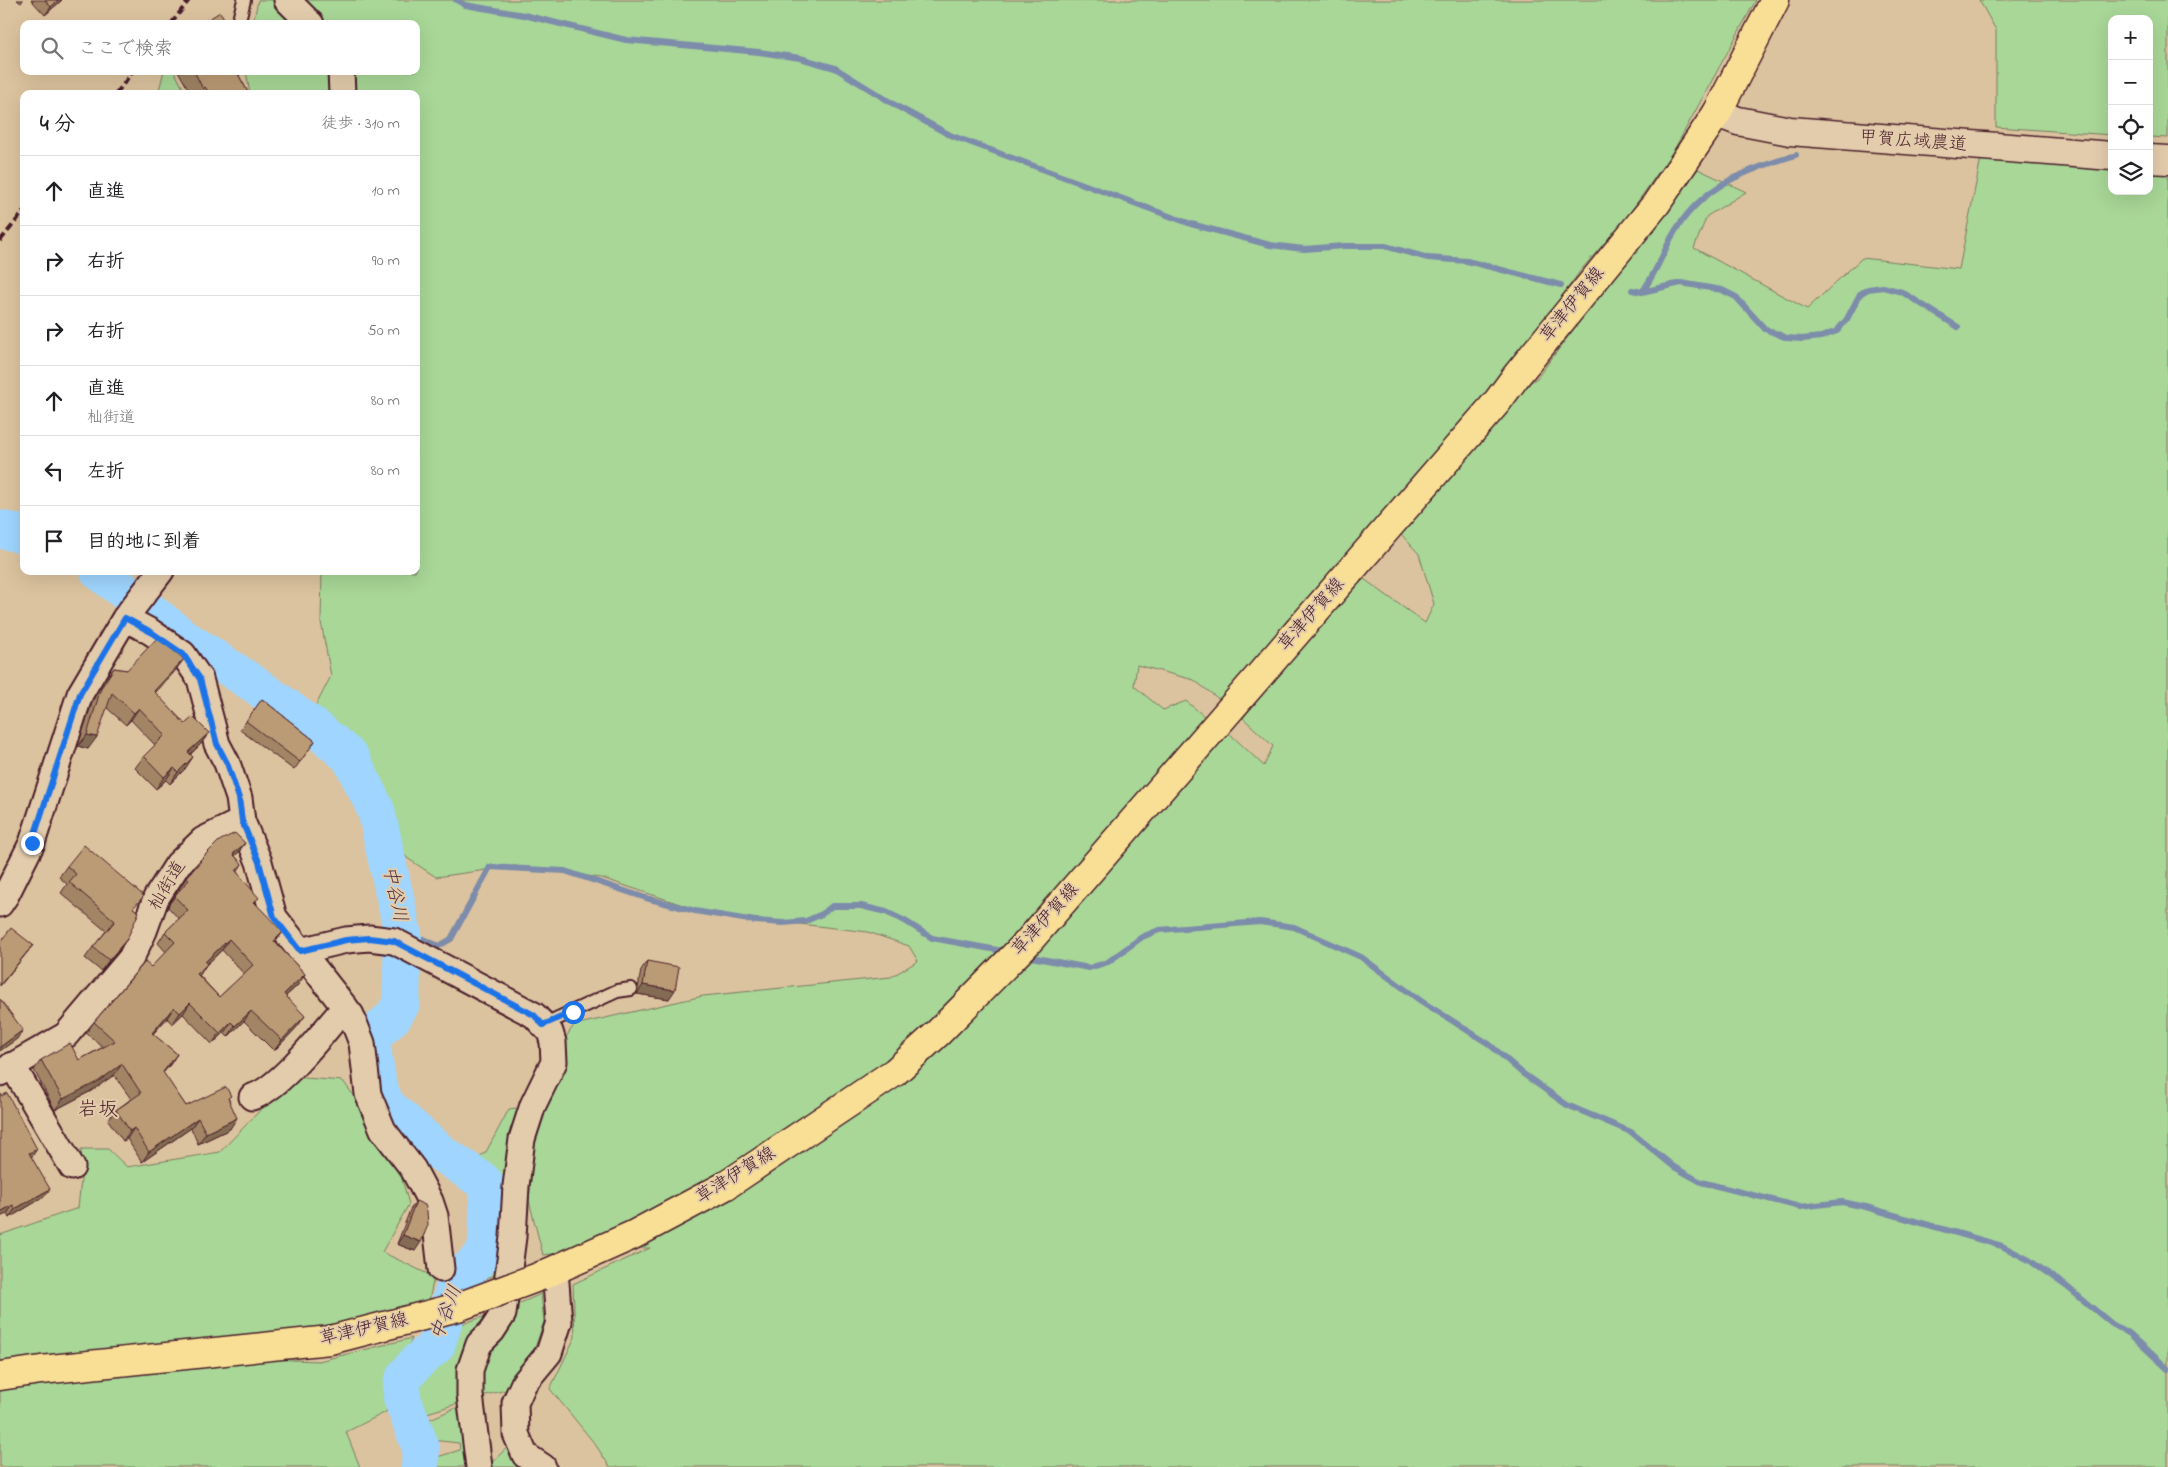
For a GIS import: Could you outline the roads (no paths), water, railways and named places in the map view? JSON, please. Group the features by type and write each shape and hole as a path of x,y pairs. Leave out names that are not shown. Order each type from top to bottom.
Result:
{"main road":[{"name":"草津伊賀線","path":"0,1376 41,1370 330,1340 458,1307 548,1273 633,1235 725,1186 894,1072 938,1033 1027,943 1497,402 1656,204 1717,113 1775,0"}],"street":[{"path":"287,0 307,20"},
{"path":"341,75 342,90"},
{"name":"甲賀広域農道","path":"1717,113 1738,121 1790,131 2108,156"},
{"path":"2153,159 2168,160"},
{"path":"0,904 6,896 32,843 80,694 131,610 158,575"},
{"path":"131,610 151,632 183,654 200,679 217,744 227,763 239,798 242,821 259,862 274,917 352,1015 362,1043 368,1094 383,1130 413,1169 430,1201 435,1216 441,1269"},
{"name":"杣街道","path":"6,1069 66,1035 131,958 144,931 156,898 178,864 203,840 242,821"},
{"path":"300,951 346,940 369,938 403,945 534,1015 550,1032 553,1042 554,1062 533,1104 522,1139 516,1186 513,1237 503,1314 492,1331 479,1344 470,1370 470,1395 479,1467"},
{"path":"252,1097 262,1094 280,1079 345,1007"},
{"path":"6,1069 72,1166"},
{"path":"543,1467 525,1455 516,1434 515,1403 524,1383 549,1353 559,1322 548,1273"}],"lane":[{"path":"239,20 244,0"},
{"path":"543,1025 617,991 631,989"}],"waterway":[{"path":"456,0 465,5 524,15 626,40 759,52 800,58 835,68 900,108 950,135 1191,224 1270,245 1304,249 1344,246 1385,246 1428,258 1467,261 1561,285"},
{"path":"1642,292 1654,273 1671,238 1682,220 1695,205 1709,193 1740,175 1796,155"},
{"path":"1632,290 1642,292 1681,283 1722,290 1736,297 1765,329 1787,338 1802,339 1821,337 1837,331 1847,319 1860,294 1868,289 1883,287 1902,292 1958,327"},
{"name":"中谷川","path":"0,529 20,534"},
{"name":"中谷川","path":"104,575 185,639 254,684 318,730 350,757 376,810 403,934 401,1004 393,1017 371,1040 378,1086 386,1105 441,1153 483,1181 489,1189 487,1244 483,1255 457,1281 436,1346 417,1362 405,1376 402,1385 402,1398 421,1448 420,1467"},
{"path":"402,930 439,946 451,939 490,867 565,871 646,898 695,911 755,921 783,923 806,921 822,914 832,906 861,906 886,912 905,921 932,938 1008,952"},
{"path":"1026,956 1089,968 1108,962 1142,937 1159,930 1260,922 1294,927 1361,957 1421,1001 1489,1044 1522,1073 1567,1105 1631,1132 1674,1167 1701,1182 1800,1207 1842,1202 1866,1207 2002,1246 2029,1260 2066,1286 2112,1324 2130,1334 2168,1369"}],"railway":[{"path":"174,20 189,0"},
{"path":"119,90 130,75"},
{"path":"0,241 20,216"}],"district":[{"name":"岩坂","path":"98,1110"}]}
